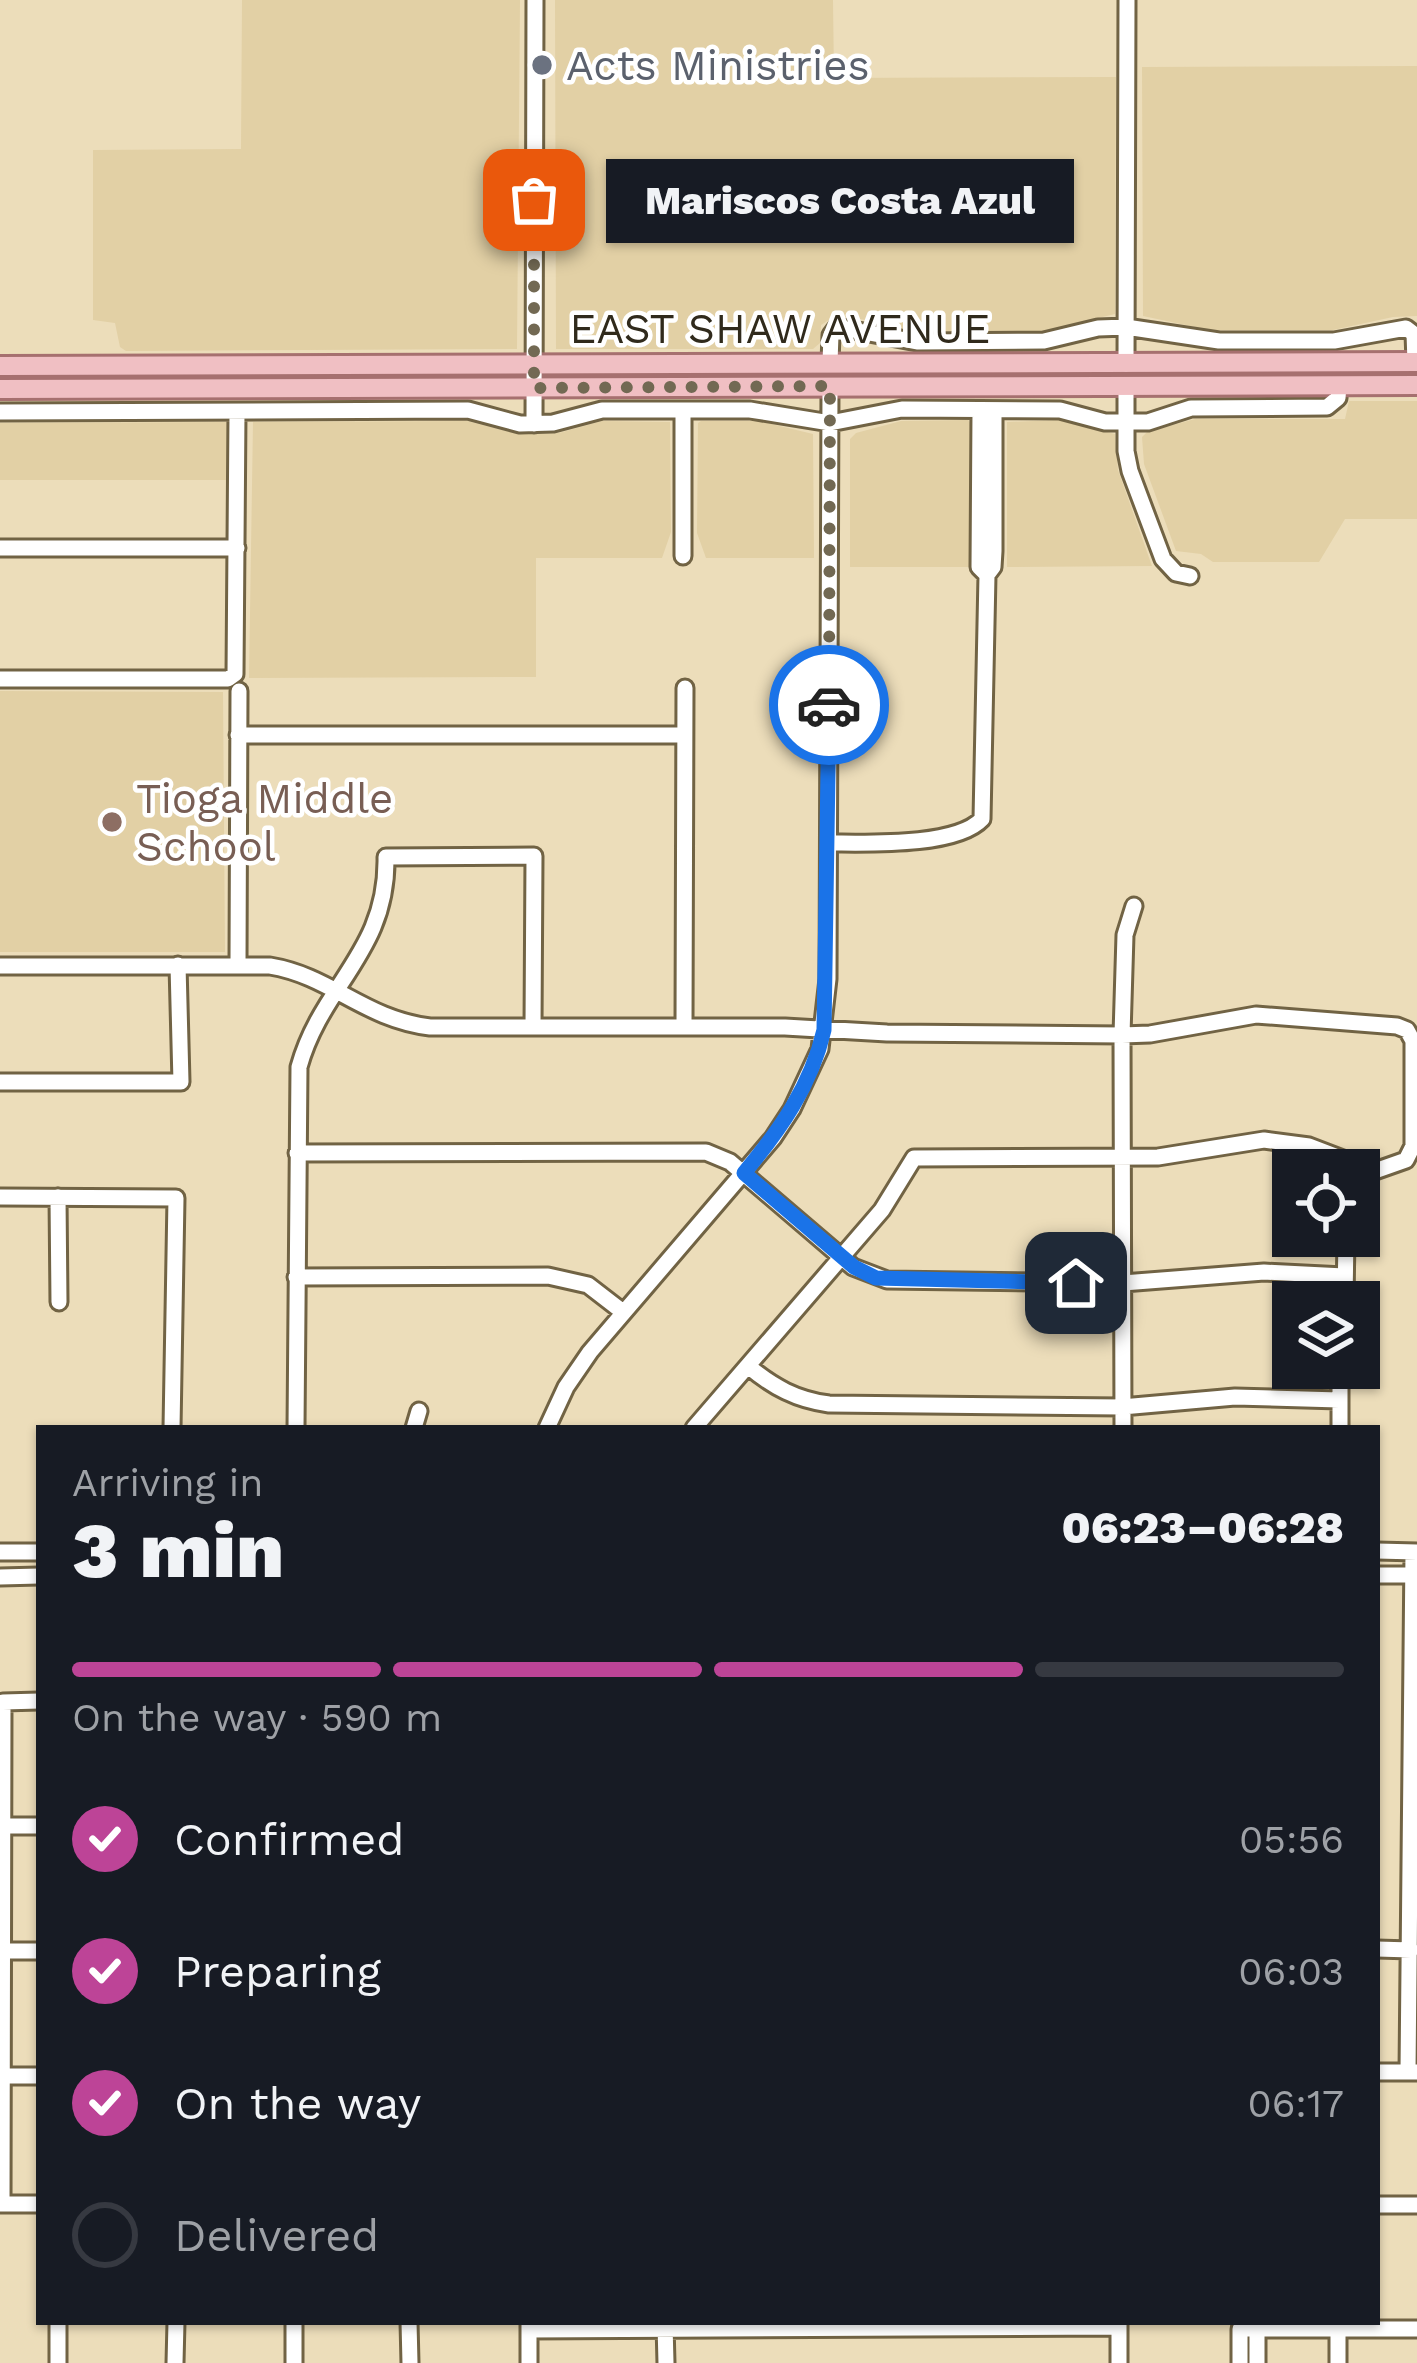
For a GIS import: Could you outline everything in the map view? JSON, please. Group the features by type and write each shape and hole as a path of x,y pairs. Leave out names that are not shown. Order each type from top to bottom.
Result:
{"main road":[{"path":"1126,386 1140,374 1276,374 1322,362"},
{"name":"EAST SHAW AVENUE","path":"0,366 1416,362"},
{"path":"934,386 979,375 1111,375 1126,364"},
{"name":"EAST SHAW AVENUE","path":"0,388 1417,386"}],"street":[{"path":"534,424 535,0"},
{"path":"1126,364 1127,0"},
{"path":"830,362 831,335 837,327 938,342 1044,341 1098,328 1126,327 1219,341 1334,341 1406,328 1414,334 1416,362"},
{"path":"0,412 468,410 534,424 602,410 750,410 830,423 902,409 1060,410 1105,422 1148,422 1191,408 1327,407 1337,398 1339,385"},
{"path":"549,1425 576,1371 744,1173 792,1109 808,1080 824,1030 830,386"},
{"path":"1126,386 1127,461 1162,559 1190,576"},
{"path":"682,410 682,556"},
{"path":"829,843 897,842 963,832 978,824 985,805 987,575 994,568 987,410"},
{"path":"0,679 228,679 237,670 237,412"},
{"path":"0,548 237,548"},
{"path":"684,1026 685,688"},
{"path":"238,691 238,965"},
{"path":"238,735 682,735"},
{"path":"296,1425 299,1066 311,1034 375,929 383,909 386,857 534,856 533,1027"},
{"path":"1123,1425 1122,1035 1125,934 1134,906"},
{"path":"0,965 288,968 376,1015 403,1024 1122,1035 1256,1016 1397,1026 1407,1030 1412,1041 1413,1146 1406,1160 1380,1168"},
{"path":"0,1082 182,1082 178,965"},
{"path":"697,1425 882,1210 914,1158 1122,1158 1184,1154 1264,1140 1318,1149"},
{"path":"297,1153 693,1151 718,1155 842,1257 865,1274 887,1280 1123,1283 1264,1272 1345,1276"},
{"path":"0,1197 176,1198 172,1425"},
{"path":"58,1197 59,1302"},
{"path":"1345,1257 1345,1281"},
{"path":"296,1277 548,1276 588,1285 623,1312"},
{"path":"748,1366 786,1393 806,1402 829,1404 1122,1407 1235,1397 1339,1400"},
{"path":"1339,1389 1340,1425"},
{"path":"1380,1551 1415,1552 1412,2072 1380,2072"},
{"path":"0,1552 36,1552"},
{"path":"1380,1575 1413,1575"},
{"path":"0,1576 36,1576"},
{"path":"36,1701 2,1702 1,2204 36,2204"},
{"path":"3,1826 36,1826"},
{"path":"1380,1949 1412,1950"},
{"path":"3,1951 36,1951"},
{"path":"3,2076 36,2076"},
{"path":"1380,2205 1417,2205"},
{"path":"58,2325 58,2363"},
{"path":"176,2325 176,2363"},
{"path":"294,2325 294,2363"},
{"path":"410,2325 410,2363"},
{"path":"665,2325 666,2363"},
{"path":"529,2363 530,2326 1119,2325 1119,2363"},
{"path":"1248,2329 1417,2329"},
{"path":"1240,2363 1248,2329"},
{"path":"1248,2329 1257,2363"},
{"path":"1337,2329 1338,2363"}],"shaded area":[{"path":"242,0 520,0 517,349 126,351 120,347 115,323 93,320 93,150 241,149"},
{"path":"555,0 833,0 834,78 1116,77 1115,314 1044,331 915,331 856,318 832,318 821,325 820,343 813,349 556,349"},
{"path":"1417,66 1417,316 1333,330 1209,330 1143,316 1142,67"},
{"path":"1349,401 1417,401 1417,519 1345,519 1319,562 1213,562 1201,554 1176,551 1144,464 1142,437 1147,432 1195,419 1345,419"},
{"path":"968,420 972,425 972,567 850,567 850,439 856,433 901,421"},
{"path":"1060,420 1115,434 1118,470 1152,566 1007,567 1007,422"},
{"path":"467,421 536,434 602,421 670,422 671,532 662,558 536,558 536,677 249,678 253,422"},
{"path":"701,421 759,421 813,434 814,558 706,558 697,533"},
{"path":"227,422 227,480 0,480 0,423"},
{"name":"Tioga Middle School","path":"0,691 223,692 225,952 0,952"}],"way so far":[{"path":"534,200 534,388 830,386 829,705"}],"place":[{"name":"Acts Ministries","path":"542,65"},
{"name":"Mariscos Costa Azul","path":"534,200"},
{"name":"Tioga Middle School","path":"112,822"}],"route":[{"path":"829,705 824,1030 808,1080 792,1109 744,1173 854,1267 876,1278 1076,1283"}]}
